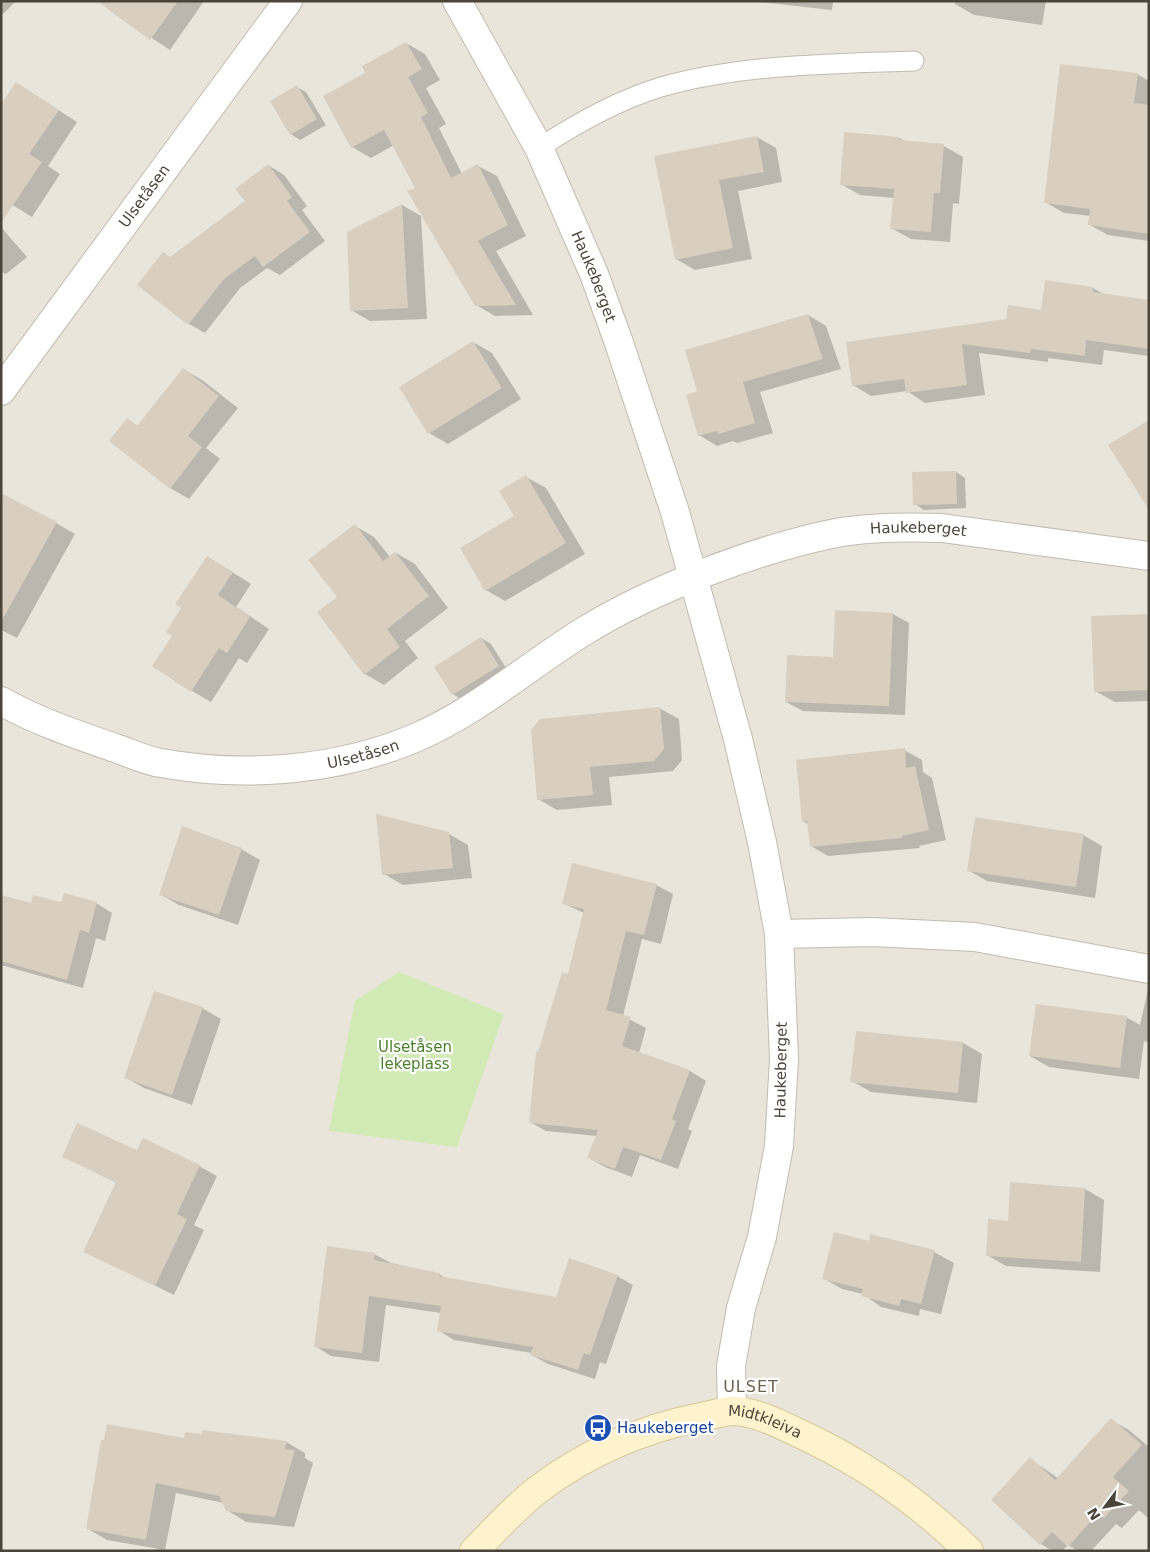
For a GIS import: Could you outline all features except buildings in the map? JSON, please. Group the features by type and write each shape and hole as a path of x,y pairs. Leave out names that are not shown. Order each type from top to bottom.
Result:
{"street":[{"name":"Ulsetåsen","path":"1,391 288,1"},
{"name":"Haukeberget","path":"457,1 539,148 594,274 618,340 675,512 694,578 742,753 762,842 779,934 784,1059 779,1146 762,1237 741,1308 731,1366 732,1411"},
{"name":"Haukeberget","path":"694,578 767,552 838,533 913,527 951,530 1149,556"},
{"name":"Ulsetåsen","path":"1,701 49,724 159,763 219,771 278,770 353,759 415,738 458,716 584,631 627,606 694,578"},
{"path":"779,934 872,932 975,937 1149,969"},
{"name":"Midtkleiva","path":"474,1551 538,1489 602,1449 636,1435 678,1422 732,1411 771,1420 853,1460 877,1474 926,1511 969,1551"}],"lane":[{"path":"539,148 573,126 662,87 726,74 810,65 914,61"}],"shaded area":[{"path":"1,1 1149,1 1149,1551 1,1551"}],"green space":[{"name":"Ulsetåsen lekeplass","path":"399,972 504,1014 457,1147 329,1131 355,1001"}],"place":[{"name":"Haukeberget","path":"598,1428"}],"district":[{"name":"ULSET","path":"751,1386"}]}
